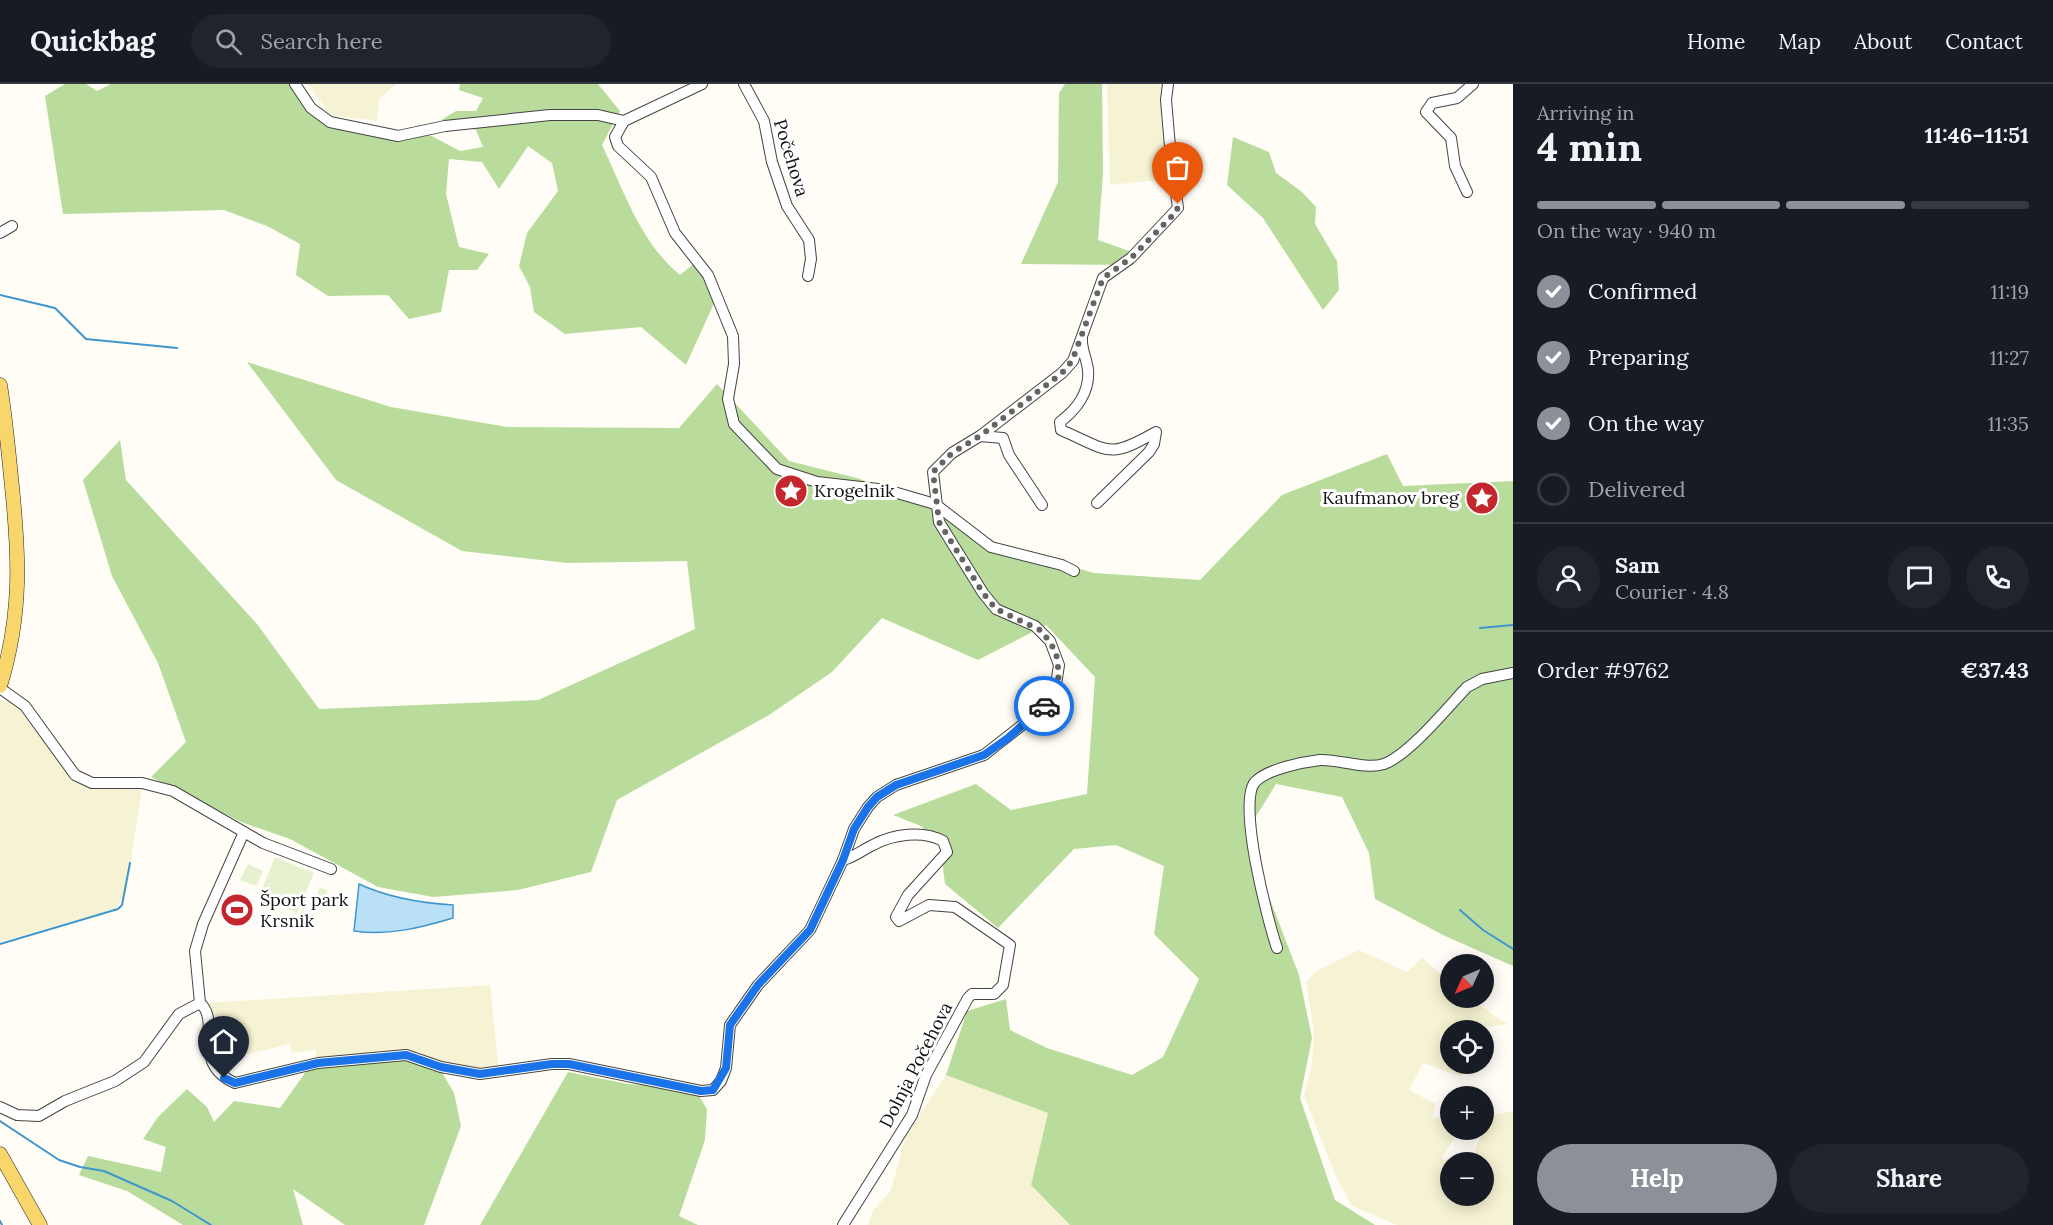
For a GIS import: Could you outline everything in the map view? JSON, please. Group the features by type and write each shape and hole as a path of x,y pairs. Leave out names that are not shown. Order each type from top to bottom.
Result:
{"main road":[{"path":"0,385 17,529 19,577 15,627 0,687"},
{"path":"0,1154 40,1225"}],"street":[{"path":"295,84 310,108 330,122 398,136 446,126 550,115 598,115 624,121"},
{"path":"702,84 624,121 615,137 618,146 651,177 675,232 708,275 733,336 734,364 728,399 734,424 777,469 816,482 887,490 935,504 991,547 1062,565 1074,572"},
{"name":"Počehova","path":"744,84 764,121 772,162 788,206 809,240 811,259 808,276"},
{"path":"244,832 203,924 195,951 200,1003 205,1008 209,1049 214,1066 224,1078 235,1083 318,1063 406,1055 441,1067 480,1074 552,1064 569,1064 709,1091 721,1081 726,1068 730,1025 758,985 810,930 843,860 854,829 877,797 896,785 984,755 1035,715 1055,691 1059,665 1050,641 1035,626 996,609 983,593 939,522 935,504 933,472 935,467 980,436 1062,373 1072,361 1103,278 1131,258 1178,208 1170,147 1167,84"},
{"path":"1467,192 1455,166 1451,138 1426,112 1432,104 1457,98 1473,84"},
{"path":"0,233 12,226"},
{"path":"1083,329 1082,345 1088,372 1082,399 1074,411 1060,422 1061,430 1109,451 1124,450 1156,432 1154,444 1149,452 1097,503"},
{"path":"980,436 1003,438 1009,455 1042,505"},
{"path":"1278,948 1268,921 1257,872 1250,795 1255,782 1279,768 1320,760 1381,765 1398,758 1467,687 1482,679 1513,673"},
{"path":"0,687 25,706 75,775 92,783 142,783 173,791 263,843 331,869"},
{"name":"Dolnja Počehova","path":"843,860 856,856 873,844 888,839 914,835 935,837 943,841 947,852 908,895 896,917 899,921 929,905 955,907 1010,945 1003,985 994,994 972,994 968,998 926,1075 912,1115 843,1225"},
{"path":"0,1107 17,1115 39,1116 65,1101 115,1080 144,1062 179,1014 200,1003"}],"shaded area":[{"path":"308,84 396,84 379,99 377,121 330,115"},
{"path":"1107,84 1164,84 1168,179 1110,185"},
{"path":"0,701 15,702 68,772 86,786 142,787 126,894 115,909 0,942"},
{"path":"1359,950 1407,972 1422,958 1440,973 1440,1008 1484,1008 1507,1024 1494,1026 1494,1020 1440,1020 1440,1069 1423,1063 1409,1090 1436,1104 1432,1118 1440,1118 1440,1140 1453,1140 1445,1152 1440,1152 1440,1206 1494,1206 1494,1152 1475,1152 1479,1140 1494,1140 1494,1115 1513,1111 1513,1225 1397,1225 1352,1206 1337,1179 1304,1096 1312,1063 1314,1031 1306,982 1317,971"},
{"path":"490,985 499,1072 318,1063 315,1050 292,1053 290,1044 219,1061 206,1003"},
{"path":"946,1075 1048,1113 1031,1185 1070,1225 868,1225 872,1212 891,1190 906,1136"}],"green space":[{"path":"65,84 86,84 97,91 111,84 294,84 309,109 368,133 426,133 460,151 483,147 476,130 441,120 456,111 476,111 483,98 459,90 460,84 598,84 620,111 602,145 634,215 654,247 680,275 696,262 715,301 686,365 641,327 565,334 534,312 530,287 519,266 527,233 558,191 552,163 528,146 499,189 482,162 449,159 446,194 459,247 489,254 477,270 449,270 441,312 409,319 388,295 328,296 296,275 300,244 267,226 224,210 63,214 45,96"},
{"path":"1065,84 1102,84 1103,173 1098,240 1132,252 1133,265 1021,264 1058,182 1059,93"},
{"path":"1233,137 1269,152 1276,173 1302,192 1316,207 1315,224 1337,261 1339,290 1323,310 1263,218 1227,185"},
{"path":"247,362 391,407 507,427 679,428 717,384 789,461 857,478 948,510 1001,546 1094,573 1200,580 1282,495 1387,454 1403,486 1513,481 1513,966 1494,958 1494,954 1486,954 1445,936 1375,899 1369,853 1342,797 1276,784 1245,834 1299,975 1312,1038 1300,1098 1335,1200 1375,1225 1070,1225 1031,1185 1048,1113 946,1075 967,1011 1006,999 1010,1030 1047,1048 1132,1075 1163,1057 1199,979 1154,934 1164,866 1116,845 1074,849 998,928 945,884 940,844 921,826 893,815 976,784 1011,810 1087,794 1095,677 1046,625 978,660 882,618 832,672 769,715 617,800 591,872 518,890 433,897 378,887 290,839 241,822 151,777 186,742 158,663 112,576 83,480 120,440 126,480 257,624 319,709 538,700 695,629 687,561 567,563 462,551 336,480"},
{"path":"275,857 314,873 297,913 259,897"},
{"path":"248,864 263,871 256,886 240,880"},
{"path":"320,887 328,891 320,909 312,905"},
{"path":"406,1058 440,1069 454,1093 461,1126 424,1225 345,1225 293,1189 303,1225 183,1225 127,1191 79,1175 88,1156 161,1172 166,1147 143,1139 158,1117 187,1089 207,1107 214,1122 234,1101 280,1108 310,1066"},
{"path":"568,1072 628,1084 663,1086 699,1096 707,1109 705,1140 679,1216 698,1225 480,1225"}],"water":[{"path":"359,884 405,899 453,905 453,918 404,930 354,931"}],"waterway":[{"path":"0,295 55,308 86,339 177,348"},
{"path":"1480,628 1513,625"},
{"path":"0,944 118,909 122,905 130,863"},
{"path":"1460,910 1483,930 1513,949"},
{"path":"0,1121 59,1160 80,1167 104,1171 172,1201 211,1225"},
{"path":"0,1221 2,1225"}],"way so far":[{"path":"1044,706 1055,691 1059,675 1056,652 1042,631 996,609 983,593 939,522 935,504 933,472 935,467 952,453 980,436 1042,391 1062,373 1072,361 1093,298 1103,278 1131,258 1177,211 1178,204"}],"place":[{"name":"Krogelnik","path":"791,491"},
{"name":"Kaufmanov breg","path":"1482,498"},
{"name":"Šport park Krsnik","path":"237,910"}],"route":[{"path":"224,1078 235,1083 318,1063 406,1055 441,1067 480,1074 552,1064 569,1064 701,1091 713,1090 721,1081 726,1068 730,1025 758,985 810,930 843,860 854,829 868,807 877,797 896,785 984,755 1008,738 1044,706"}]}
